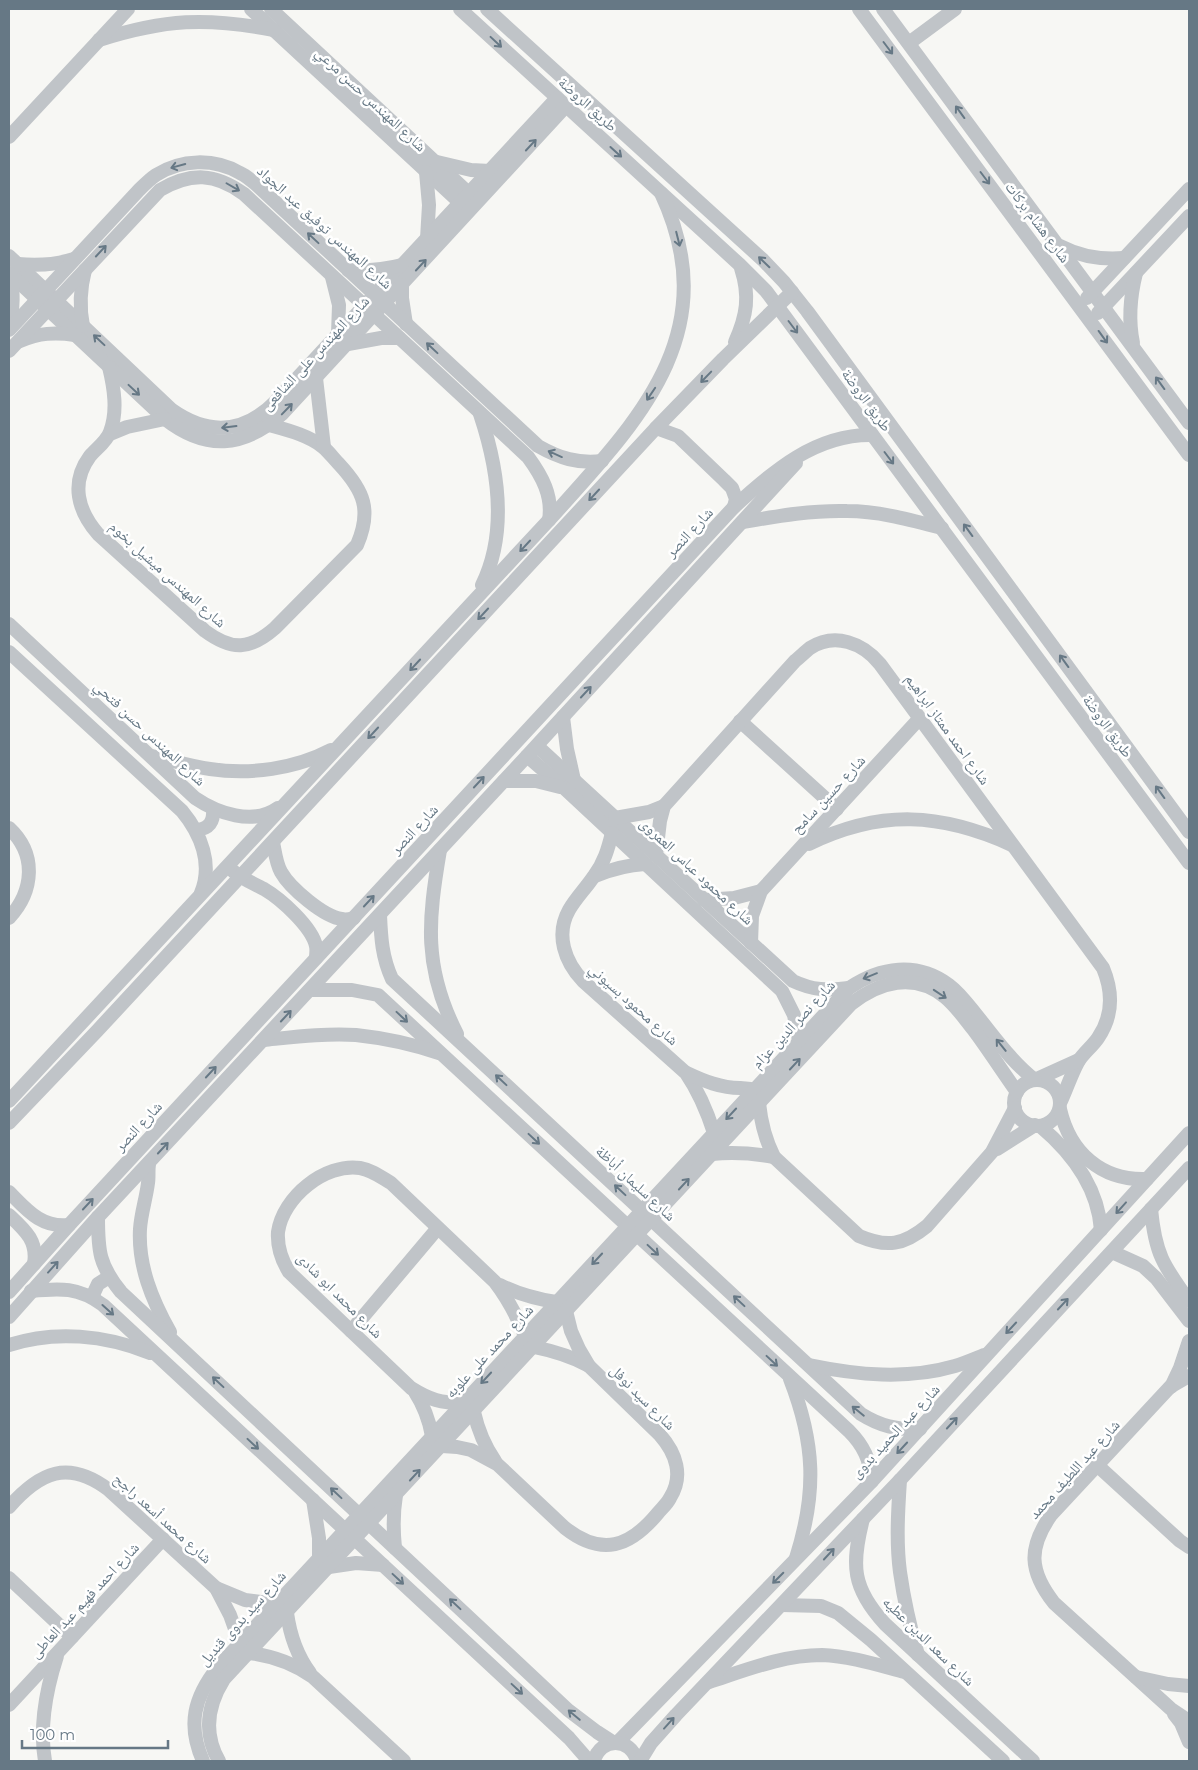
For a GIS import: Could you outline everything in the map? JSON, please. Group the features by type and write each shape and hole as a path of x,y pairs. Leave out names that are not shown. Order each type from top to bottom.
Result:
{"street":[{"path":"9,137 128,9"},
{"name":"شارع المهندس حسن مرعي","path":"251,9 430,166"},
{"name":"شارع المهندس حسن مرعي","path":"271,9 469,203"},
{"name":"طريق الروضة","path":"460,9 740,265 777,305 1189,863"},
{"name":"طريق الروضة","path":"486,9 763,260 792,292 1189,832"},
{"name":"شارع هشام بركات","path":"859,9 1189,455"},
{"name":"شارع هشام بركات","path":"883,9 1189,423"},
{"path":"909,43 955,9"},
{"path":"99,40 133,29 195,21 239,23 274,30"},
{"path":"917,86 932,75"},
{"name":"شارع المهندس على الشافعى","path":"12,267 79,330 172,410 201,426 234,427 250,422 264,413 343,339 380,299 403,265 427,239 469,203 490,171 562,102"},
{"name":"شارع المهندس على الشافعى","path":"380,299 402,285 469,203 562,102"},
{"path":"9,119 30,114"},
{"name":"شارع المهندس توفيق عبد الجواد","path":"9,330 155,175 176,165 198,162 220,164 241,173 259,187 538,446 578,462 604,458"},
{"path":"427,239 430,166 490,171"},
{"name":"شارع المهندس توفيق عبد الجواد","path":"13,347 160,190 180,180 202,177 217,179 231,185 244,194 528,457 548,495 551,509 549,520"},
{"path":"1080,306 1189,189"},
{"path":"9,1101 549,520 604,458 648,399 668,364 678,333 683,300 683,268 673,222 661,193"},
{"path":"1091,321 1189,216"},
{"path":"1059,246 1084,256 1124,258"},
{"path":"9,324 14,295 12,267 56,264 75,259"},
{"path":"348,270 385,270 403,265"},
{"path":"723,358 735,343 743,324 747,304 746,284 740,265"},
{"path":"13,347 36,335 79,330 81,284 86,268"},
{"path":"1133,346 1129,316 1132,286 1136,272"},
{"path":"332,276 339,305 343,339 398,338"},
{"path":"402,285 403,311 406,324"},
{"path":"9,1123 273,842 620,466 723,358 792,292"},
{"name":"شارع المهندس على الشافعى","path":"79,330 109,367 177,429 208,441 224,442 255,434 282,414 316,378 343,339"},
{"path":"109,367 114,389 110,434 137,425 165,419"},
{"path":"837,386 853,374"},
{"path":"316,378 324,447"},
{"path":"476,598 489,571 498,507 496,475 490,444 480,413"},
{"name":"شارع المهندس ميشيل بخوم","path":"110,434 89,458 81,473 78,490 80,506 87,521 98,534 205,631 218,640 233,645 249,645 263,639 346,557 360,538 366,516 364,500 358,486 324,447 306,438 269,425"},
{"path":"656,428 678,436 732,488 736,499 734,507"},
{"name":"شارع النصر","path":"9,1292 734,507 771,474 807,451 846,437 872,435"},
{"path":"9,1317 98,1217 537,746 807,451"},
{"path":"604,458 620,466"},
{"path":"743,522 813,511 848,510 882,514 942,528"},
{"path":"628,622 641,632"},
{"name":"شارع المهندس حسن فتحي","path":"9,624 195,798 213,809 232,815 252,816 271,813 286,802"},
{"name":"شارع احمد ممتاز ابراهيم","path":"650,859 664,806 795,661 810,648 822,642 835,640 854,643 871,653 1099,962 1108,982 1111,997 1110,1012 1105,1026 1079,1060 1060,1105"},
{"path":"9,652 182,811 196,830 206,864 206,882 199,896"},
{"path":"394,687 406,698"},
{"path":"504,781 569,784 563,717"},
{"path":"1091,729 1099,725 1106,718"},
{"name":"شارع حسين سامح","path":"751,943 752,916 762,891 919,719"},
{"path":"740,721 837,809"},
{"path":"151,755 210,769 251,771 292,765 311,759 330,751 345,739"},
{"name":"شارع محمود عباس العمروى","path":"537,746 612,833 704,900 793,981 806,987 820,990 849,988"},
{"path":"1114,762 1120,754 1128,749"},
{"name":"شارع محمود عباس العمروى","path":"527,756 615,818 650,859 782,990 794,1015 799,1042"},
{"path":"615,818 649,812 664,806"},
{"path":"196,830 204,829 210,825 214,817 213,809"},
{"path":"802,847 830,834 865,824 891,820 923,820 954,824 984,832 1013,846"},
{"path":"9,828 23,846 29,863 29,880 24,898 9,918"},
{"name":"شارع محمود بسيوني","path":"612,833 603,863 568,912 563,926 562,941 566,956 573,970 686,1073 708,1083 759,1097"},
{"path":"273,842 281,871 289,883 330,916 343,920 354,918"},
{"path":"416,850 429,862"},
{"path":"440,850 430,917 431,950 436,982 444,1006 462,1044"},
{"path":"595,876 611,869 650,859"},
{"path":"228,866 240,877 273,895 304,924 312,935 317,948 316,958"},
{"path":"704,900 734,898 762,891"},
{"name":"شارع سليمان أباظة","path":"380,915 381,949 385,964 392,978 860,1414 874,1422 889,1427 904,1430 920,1429"},
{"name":"شارع نصر الدين عزام","path":"647,1215 712,1154 759,1097 799,1042 849,988 864,978 880,972 898,969 916,971 933,976 949,985 962,997 1007,1054 1036,1080"},
{"path":"378,995 380,983 392,978"},
{"path":"782,990 790,989 793,981"},
{"name":"شارع نصر الدين عزام","path":"647,1215 714,1133 759,1097 851,1004 865,993 880,986 897,982 914,983 931,988 945,997 957,1009 985,1045 1017,1092"},
{"path":"310,990 352,990 378,995 858,1441 866,1453 872,1481"},
{"path":"85,1019 97,1031"},
{"path":"264,1040 326,1035 355,1035 394,1041 442,1054"},
{"name":"شارع احمد ممتاز ابراهيم","path":"1036,1080 1079,1060"},
{"name":"شارع محمود بسيوني","path":"686,1073 704,1105 714,1133"},
{"path":"759,1097 761,1122 766,1140 774,1157 859,1236 873,1242 888,1244 902,1242 928,1226 992,1152 1015,1108 1017,1092 1024,1084 1036,1080 1051,1084 1056,1089 1065,1129 1088,1160 1101,1170 1115,1176 1133,1180 1148,1179"},
{"path":"190,1094 203,1106"},
{"path":"992,1152 1052,1120 1060,1105"},
{"path":"1015,1108 1021,1119 1038,1126 1058,1141 1089,1184 1100,1215 1101,1230"},
{"name":"شارع عبد الحميد بدوى","path":"594,1761 598,1751 602,1747 615,1742 872,1481 1189,1133"},
{"path":"712,1154 732,1152 753,1153 774,1157"},
{"path":"149,1164 148,1183 142,1206 141,1253 152,1299 176,1343"},
{"name":"شارع محمد ابو شادى","path":"437,1441 429,1418 411,1388 289,1272 282,1260 278,1245 278,1230 286,1212 302,1191 328,1171 344,1167 361,1168 377,1174 391,1183 494,1282 518,1317 529,1342"},
{"path":"98,1217 98,1239 101,1259 109,1277 121,1292 568,1710 597,1732 629,1747 639,1761 651,1743 706,1683 900,1480 1189,1168"},
{"path":"9,1192 33,1215 44,1222 57,1226 69,1225"},
{"path":"1151,1209 1153,1233 1158,1252 1167,1270 1189,1301"},
{"path":"9,1215 23,1228 31,1240 36,1253 34,1264"},
{"name":"شارع محمد على علوبه","path":"364,1519 647,1215"},
{"path":"351,1331 437,1229"},
{"path":"1112,1252 1143,1266 1156,1278 1189,1321"},
{"path":"92,1297 98,1284 109,1277"},
{"name":"شارع محمد ابو شادى","path":"494,1282 516,1292 561,1307"},
{"path":"31,1291 73,1289 92,1297 569,1738 589,1761"},
{"name":"شارع سيد نوفل","path":"468,1407 486,1448 497,1464 577,1537 590,1543 605,1545 633,1538 645,1529 670,1498 676,1486 675,1458 669,1445 660,1435 589,1366 579,1349 561,1307"},
{"path":"9,1345 40,1338 89,1337 121,1343 159,1357"},
{"name":"شارع عبد اللطيف محمد","path":"1189,1341 1180,1368 1170,1387 1051,1515 1040,1531 1034,1550 1035,1569 1042,1588 1054,1603 1171,1709 1189,1722"},
{"name":"شارع سيد نوفل","path":"529,1342 572,1357 589,1366"},
{"path":"808,1365 863,1374 918,1373 955,1366 987,1354"},
{"path":"789,1376 808,1436 811,1468 810,1500 804,1531 795,1561"},
{"path":"968,1376 984,1389"},
{"name":"شارع عبد اللطيف محمد","path":"1170,1387 1189,1376"},
{"name":"شارع محمد ابو شادى","path":"411,1388 427,1398 468,1407"},
{"name":"شارع محمد على علوبه","path":"364,1519 396,1495 437,1441"},
{"name":"شارع سيد نوفل","path":"437,1441 471,1450 497,1464"},
{"path":"1098,1466 1180,1541 1189,1547"},
{"name":"شارع محمد أسعد راجح","path":"9,1507 36,1481 50,1475 66,1472 82,1474 97,1480 216,1588 244,1648"},
{"path":"900,1480 898,1527 900,1570 907,1613 918,1655"},
{"path":"395,1548 393,1512 396,1495"},
{"path":"313,1500 324,1562 383,1565"},
{"name":"شارع سعد الدين عطيه","path":"863,1518 856,1545 855,1567 860,1588 870,1608 1033,1761"},
{"name":"شارع سيد بدوى قنديل","path":"203,1761 195,1737 194,1722 198,1701 207,1681 244,1648 364,1519"},
{"name":"شارع احمد فهيم عبد العاطى","path":"9,1704 163,1539"},
{"path":"9,1578 72,1637"},
{"name":"شارع محمد أسعد راجح","path":"216,1588 245,1600 282,1608"},
{"path":"782,1605 802,1604 820,1606 838,1613 871,1640 1003,1761"},
{"path":"282,1608 294,1647 313,1677"},
{"path":"871,1640 885,1624"},
{"path":"244,1648 299,1667 313,1677 404,1761"},
{"name":"شارع سيد بدوى قنديل","path":"219,1761 214,1752 210,1737 208,1722 210,1706 216,1692 244,1648"},
{"path":"45,1761 43,1728 45,1701 51,1675 60,1650"},
{"path":"706,1683 765,1664 794,1657 822,1655 851,1658 906,1672"},
{"path":"1136,1677 1168,1684 1189,1686"},
{"name":"شارع عبد اللطيف محمد","path":"1171,1709 1181,1723 1189,1742"}]}
